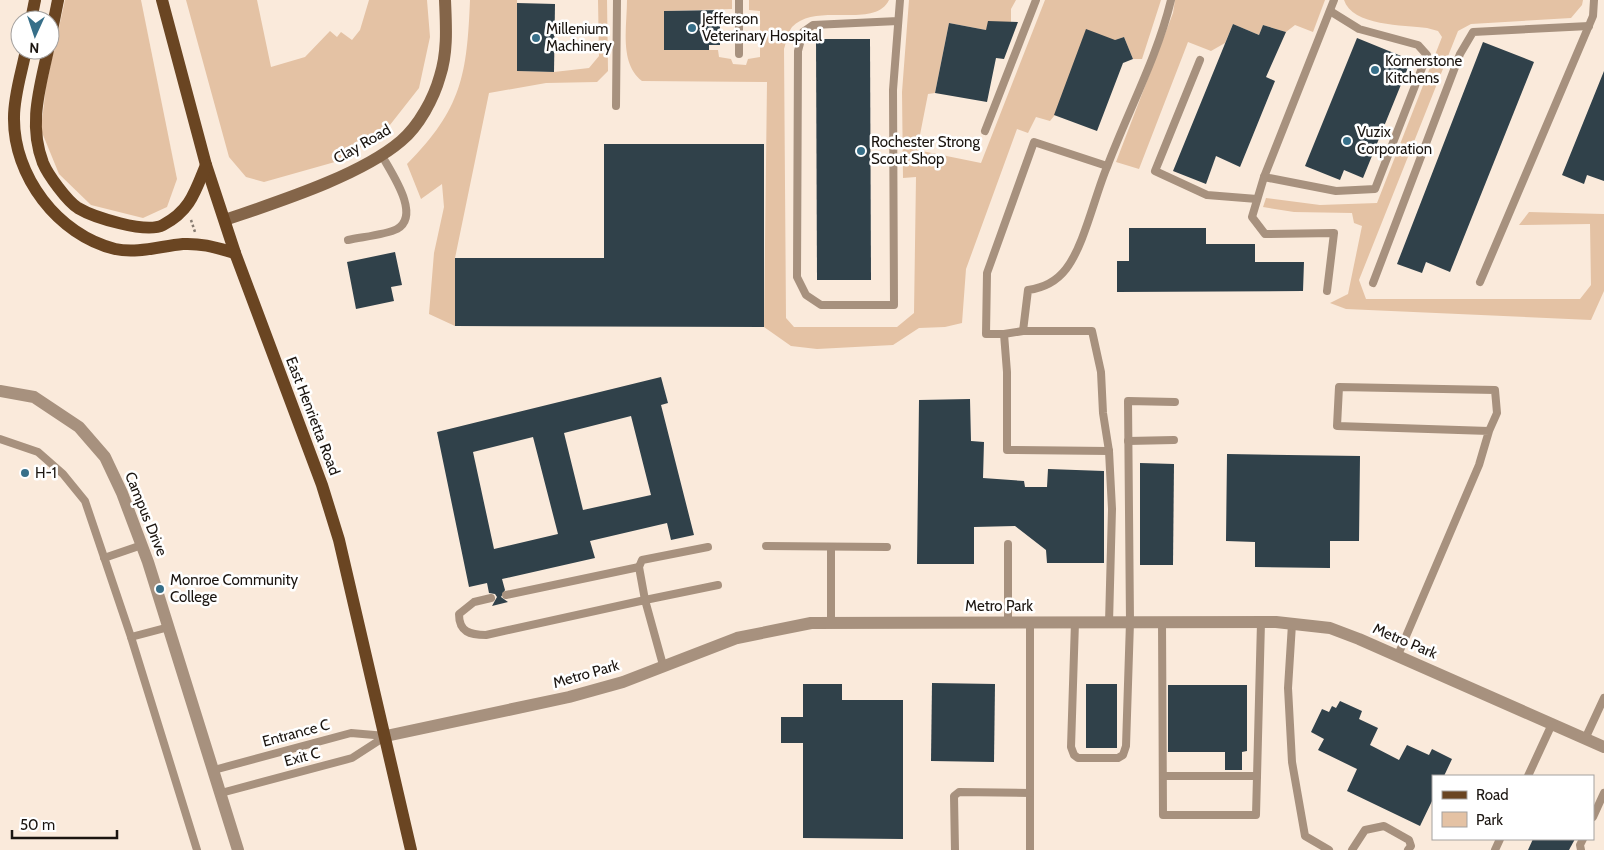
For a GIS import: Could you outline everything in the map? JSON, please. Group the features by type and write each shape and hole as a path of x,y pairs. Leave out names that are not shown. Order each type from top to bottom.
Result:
{"main road":[{"name":"East Henrietta Road","path":"162,0 206,165 224,220 322,485 339,540 411,850"},
{"path":"24,60 14,117 19,152 29,179 47,205 78,233 116,249 140,250 184,244 204,244 235,253"},
{"path":"46,60 35,118 37,142 44,164 51,176 77,208 135,227 160,226 178,214 192,200 206,165"}],"street":[{"name":"Clay Road","path":"224,220 357,169 402,141 418,123 440,77 446,50 445,0"},
{"name":"Campus Drive","path":"0,391 34,397 79,427 105,457 142,545 238,850"},
{"name":"Metro Park","path":"386,736 569,697 623,682 737,638 811,623 1261,622 1330,628 1398,655 1604,747"}],"lane":[{"path":"616,106 617,0"},
{"path":"739,0 739,54"},
{"path":"898,21 813,24 803,32 800,42 798,51 797,277 806,295 821,305 894,305 893,90 900,0"},
{"path":"985,131 1036,0"},
{"path":"1023,331 1028,290 1045,287 1066,269 1078,244 1107,166 1151,62 1165,24 1171,0"},
{"path":"1327,291 1334,233 1265,234 1252,217 1264,177 1334,0"},
{"path":"1480,282 1589,26 1593,16 1594,0"},
{"path":"1264,177 1336,191 1375,189 1427,55 1418,45 1359,28 1330,11"},
{"path":"1373,283 1460,54 1473,32 1589,26"},
{"path":"1200,60 1155,171 1207,195 1257,198"},
{"path":"1107,166 1034,142 987,273 986,334 1023,331 1092,331 1101,372 1103,413 1110,451 1112,509 1109,623"},
{"path":"348,240 397,229 406,220 407,210 402,194 381,154"},
{"path":"1004,334 1007,372 1007,450 1110,451"},
{"path":"1398,655 1478,465 1496,413 1495,390 1339,387 1337,426 1489,431"},
{"path":"1075,622 1071,747 1078,758 1118,758 1123,755 1126,746 1130,622 1128,401 1176,402"},
{"path":"0,439 38,452 63,474 85,501 132,637 197,850"},
{"path":"1128,441 1174,440"},
{"path":"1008,544 1008,623"},
{"path":"104,558 142,545"},
{"path":"766,546 887,547"},
{"path":"663,665 645,600 639,567 642,560 708,547"},
{"path":"831,547 831,623"},
{"path":"506,595 639,567"},
{"path":"491,598 474,602 459,614 459,623 464,631 474,635 486,635 718,585"},
{"path":"1162,622 1163,815 1182,815 1256,814 1261,622"},
{"path":"1030,623 1030,850"},
{"path":"1292,624 1288,688 1292,762 1305,836 1329,850"},
{"path":"132,637 169,627"},
{"path":"1585,739 1604,698"},
{"path":"1528,775 1552,724"},
{"name":"Entrance C","path":"214,770 351,733 386,736"},
{"name":"Exit C","path":"221,793 352,758 386,736"},
{"path":"1163,776 1257,776"},
{"path":"955,850 954,796 959,792 1030,793"},
{"path":"1594,815 1604,792"},
{"path":"1352,850 1365,830 1384,826 1410,840 1411,846 1408,850"}],"path":[{"path":"191,219 195,233"}],"green space":[{"path":"65,0 141,0 177,179 167,207 143,218 91,205 59,174 41,130 46,86 52,60 60,60 60,23"},
{"path":"186,0 257,0 271,67 305,57 330,31 337,37 341,32 352,40 360,30 369,0 427,0 430,37 419,88 386,130 342,160 264,182 246,177 229,157"},
{"path":"470,0 517,0 517,71 554,72 589,68 599,56 598,0 607,0 608,71 597,82 546,83 489,93 455,258 455,326 429,314 434,253 444,207 442,184 421,199 407,164 440,126 458,89 467,49"},
{"path":"627,0 732,0 732,9 664,11 664,50 718,50 719,57 731,59 733,64 746,65 748,59 760,57 760,11 749,10 749,0 889,0 882,9 871,13 815,16 802,20 792,27 787,38 784,49 786,318 794,327 897,327 914,313 916,177 903,178 902,92 909,0 1016,0 1011,9 1011,22 986,30 949,23 935,93 928,94 917,150 981,163 1045,0 1161,0 1142,59 1133,59 1124,37 1115,40 1050,121 1036,117 1028,133 1017,129 966,269 962,323 945,327 919,328 893,345 817,349 791,346 764,327 767,82 642,81 630,65 627,55"},
{"path":"1175,0 1325,0 1313,32 1295,25 1286,32 1263,25 1259,35 1233,24 1225,43 1211,51 1188,42 1139,169 1116,162 1173,13"},
{"path":"1344,0 1583,0 1582,5 1571,18 1471,24 1458,31 1359,280 1366,299 1580,299 1591,285 1590,224 1519,225 1529,212 1604,214 1604,291 1591,320 1346,309 1330,303 1348,294 1362,226 1354,223 1352,213 1294,212 1263,207 1266,198 1320,205 1377,203 1442,37 1438,31 1427,28 1380,23 1357,15 1349,9"}],"building":[{"name":"Millenium Machinery","path":"517,3 555,4 554,72 517,71"},
{"name":"Jefferson Veterinary Hospital","path":"720,10 720,45 709,45 709,50 664,50 664,11"},
{"path":"988,21 1018,22 1004,59 996,58 987,102 935,93 949,23 986,30"},
{"path":"1233,24 1259,35 1263,25 1286,32 1266,77 1275,81 1240,167 1216,156 1206,184 1173,171"},
{"path":"1086,29 1115,40 1124,37 1133,59 1123,63 1097,131 1054,115"},
{"path":"1357,38 1411,60 1363,178 1344,170 1340,180 1305,166"},
{"path":"816,39 870,39 871,280 817,280"},
{"path":"1483,42 1534,62 1450,272 1426,262 1422,273 1397,264"},
{"path":"1604,71 1604,181 1587,175 1584,184 1562,175"},
{"path":"604,144 764,144 764,327 455,326 455,258 604,258"},
{"path":"1129,228 1206,228 1206,244 1255,244 1255,262 1304,262 1303,291 1117,292 1117,261 1129,261"},
{"path":"395,252 402,285 391,287 394,301 356,309 347,262"},
{"path":"661,377 668,403 661,405 694,535 671,540 667,523 590,541 595,558 502,579 505,590 501,597 508,602 492,606 497,597 495,594 489,593 487,583 469,587 437,432","holes":["631,416 651,495 583,510 564,433","533,437 558,534 494,549 473,452"]},
{"path":"970,399 971,441 984,442 983,478 1024,481 1025,487 1047,487 1048,469 1104,471 1104,563 1047,563 1046,550 1015,526 974,527 974,564 917,564 919,400"},
{"path":"1227,454 1360,456 1359,541 1330,541 1330,568 1255,567 1255,542 1226,541"},
{"path":"1140,463 1174,464 1173,565 1140,565"},
{"path":"932,683 995,684 994,762 931,761"},
{"path":"803,684 842,684 842,700 903,700 903,839 803,838 803,743 781,743 781,717 803,717"},
{"path":"1086,684 1117,684 1117,748 1086,748"},
{"path":"1168,685 1247,685 1247,751 1242,752 1242,770 1225,770 1225,752 1168,752"},
{"path":"1340,701 1362,711 1359,719 1378,728 1370,745 1399,760 1407,745 1429,755 1432,749 1452,759 1444,775 1432,775 1432,801 1420,826 1347,791 1357,769 1318,750 1324,739 1311,732 1322,709 1329,712 1332,706 1336,708"},
{"path":"1533,840 1574,840 1569,850 1528,850"}],"place":[{"name":"Jefferson Veterinary Hospital","path":"692,28"},
{"name":"Millenium Machinery","path":"536,38"},
{"name":"Kornerstone Kitchens","path":"1375,70"},
{"name":"Vuzix Corporation","path":"1347,141"},
{"name":"Rochester Strong Scout Shop","path":"861,151"},
{"name":"H-1","path":"25,473"},
{"name":"Monroe Community College","path":"160,589"}]}
